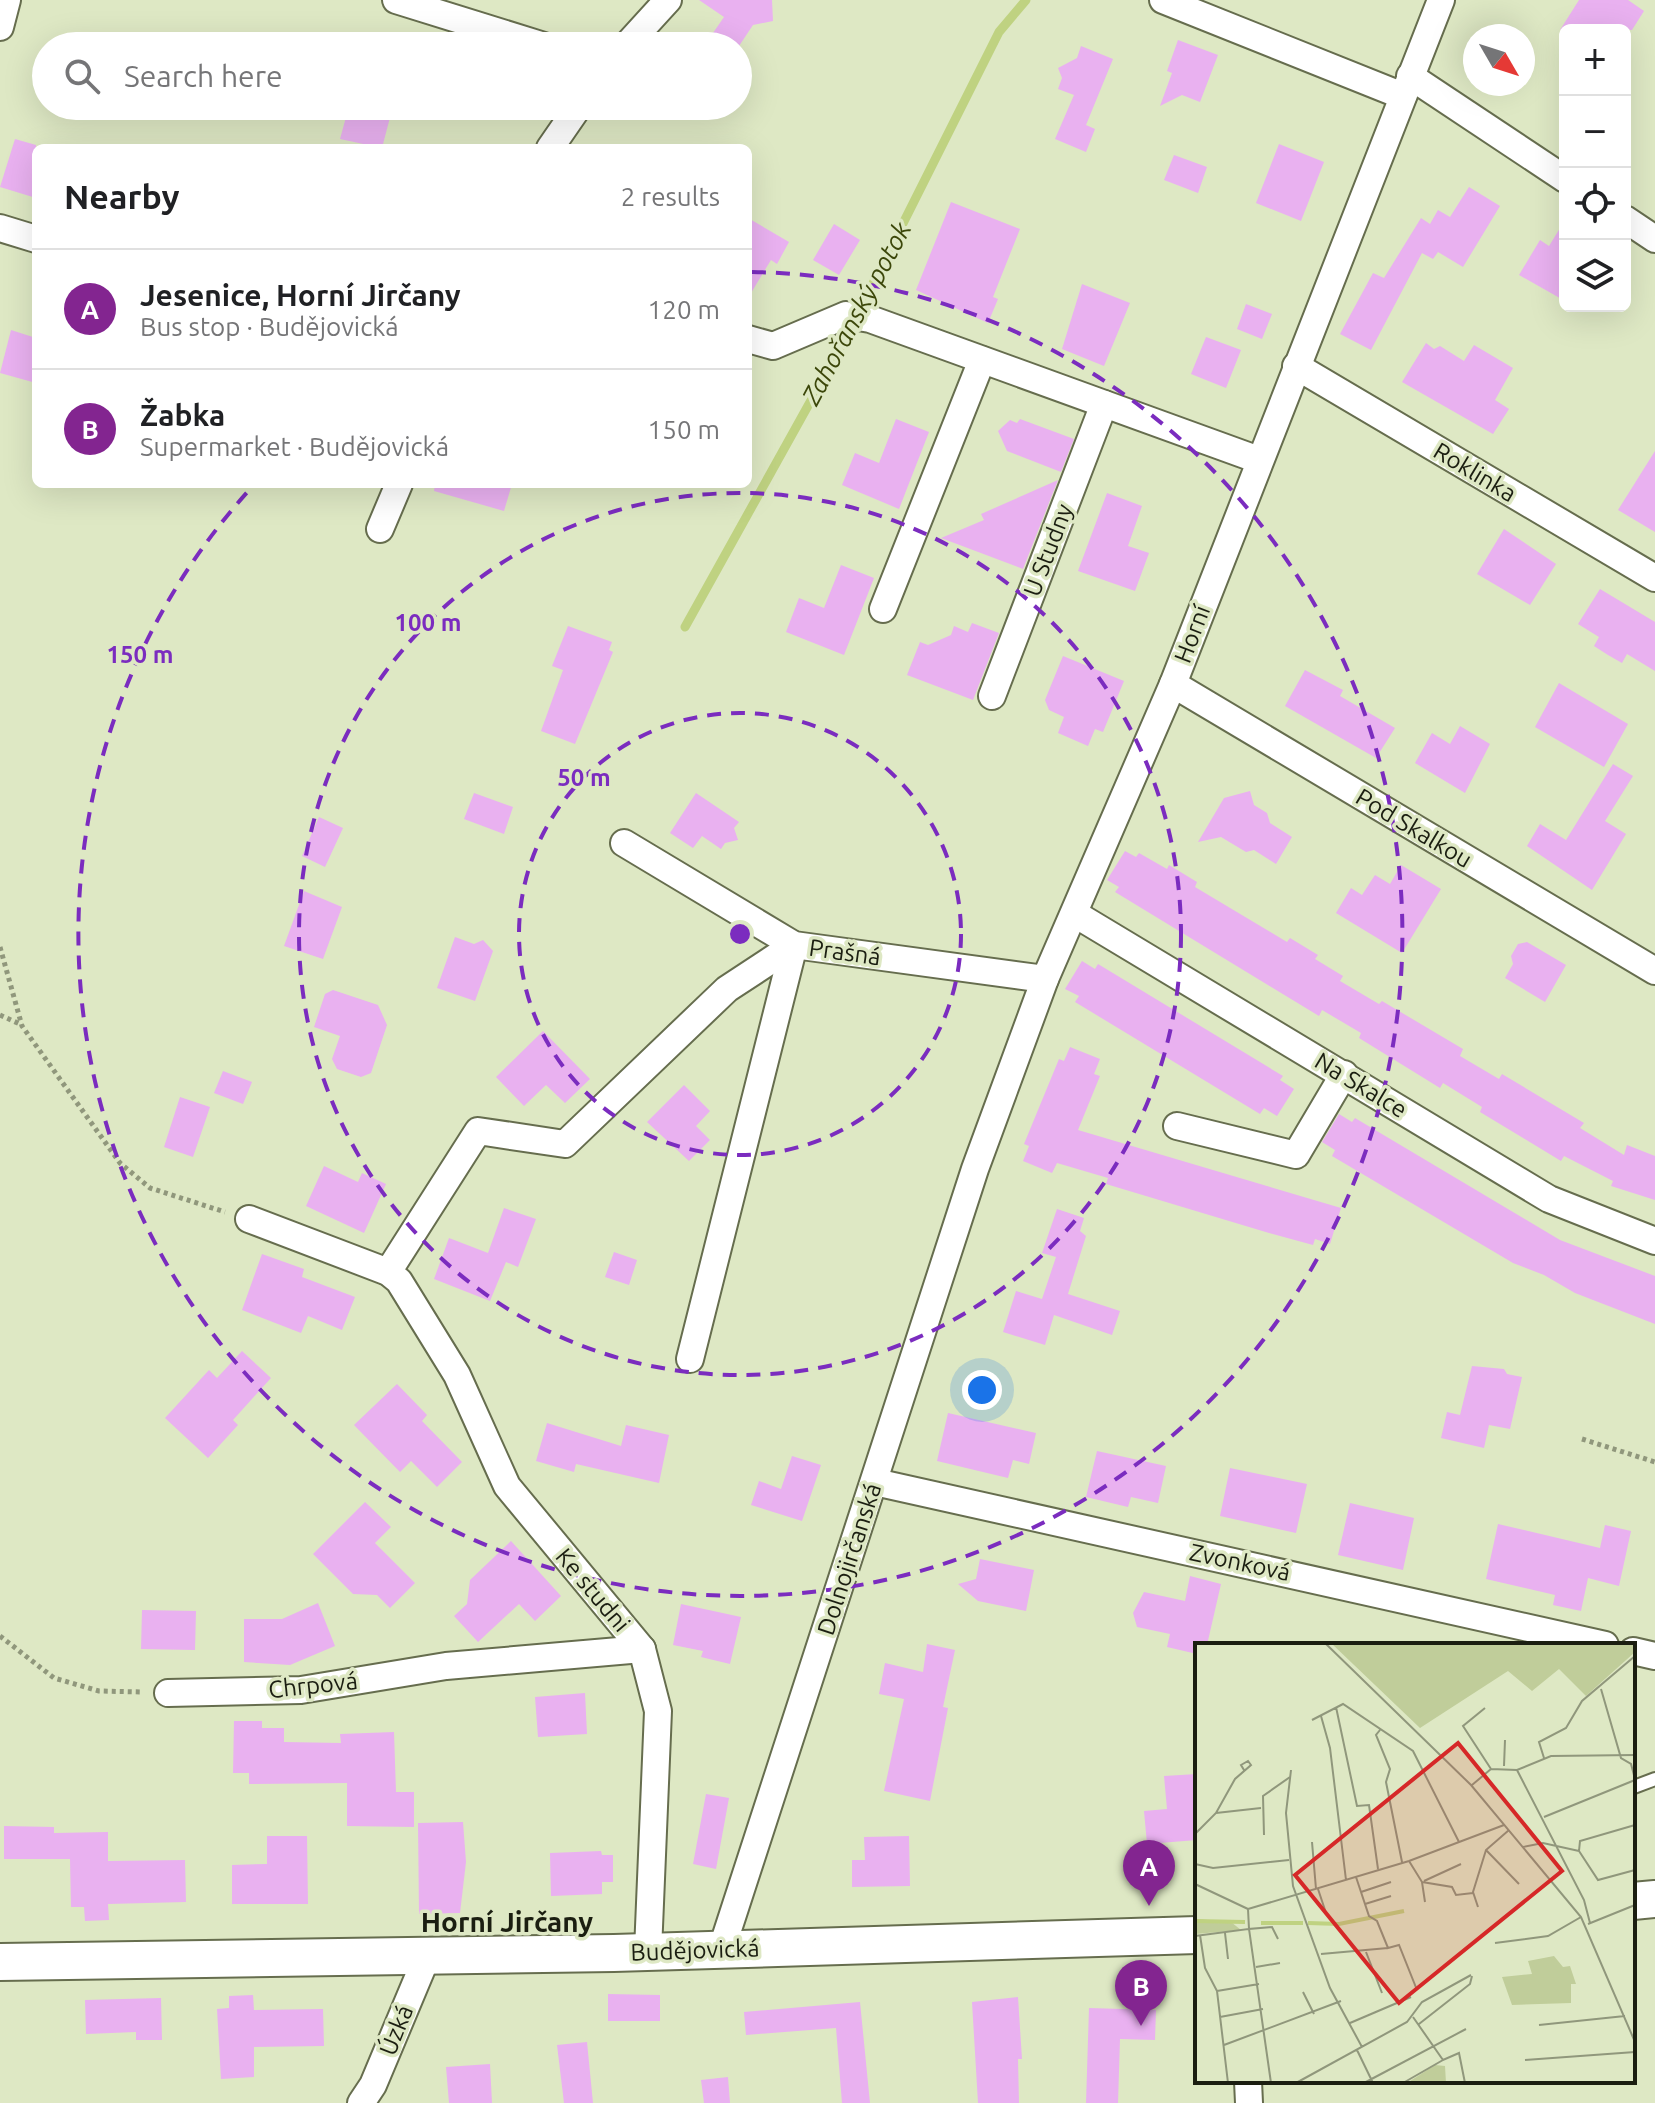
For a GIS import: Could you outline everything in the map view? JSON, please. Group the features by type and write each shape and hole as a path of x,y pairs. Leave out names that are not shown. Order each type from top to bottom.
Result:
{"main road":[{"path":"1635,1901 1655,1899"},
{"name":"Budějovická","path":"0,1962 648,1951 1195,1935"}],"street":[{"path":"0,27 7,0"},
{"path":"396,0 499,32"},
{"path":"639,32 668,0"},
{"path":"1163,0 1406,86 1559,175"},
{"name":"Horní","path":"975,1169 1045,979 1173,684 1441,0"},
{"path":"553,144 569,120"},
{"path":"1631,223 1655,239"},
{"path":"0,228 32,238"},
{"path":"752,340 773,346 858,317 1259,460"},
{"path":"883,609 982,360"},
{"name":"Roklinka","path":"1296,366 1655,578"},
{"name":"U Studny","path":"992,696 1104,404"},
{"path":"380,529 397,488"},
{"name":"Pod Skalkou","path":"1173,684 1655,971"},
{"name":"Prašná","path":"624,843 692,887 794,945 1045,979"},
{"name":"Na Skalce","path":"1075,914 1549,1199 1655,1241"},
{"path":"388,1272 478,1131 565,1144 727,989 794,945"},
{"path":"690,1359 794,945"},
{"path":"1177,1126 1296,1155 1344,1074"},
{"name":"Dolnojirčanská","path":"722,1948 975,1169"},
{"name":"Ke studni","path":"249,1219 388,1272 399,1281 438,1340 507,1486 642,1649 658,1711 648,1951"},
{"name":"Zvonková","path":"875,1482 1596,1643"},
{"name":"Chrpová","path":"168,1693 301,1690 446,1666 642,1649"},
{"path":"1635,1651 1655,1656"},
{"name":"Úzká","path":"361,2103 373,2085 428,1954"},
{"path":"1248,2083 1249,2103"}],"lane":[{"path":"1635,1787 1655,1779"}],"path":[{"path":"0,947 22,1026 120,1163 150,1188 249,1219"},
{"path":"0,1015 22,1026"},
{"path":"1582,1439 1655,1462"},
{"path":"0,1636 54,1678 99,1691 168,1693"}],"building":[{"path":"699,0 772,0 773,21 753,25 748,32 714,32 724,17"},
{"path":"1579,0 1628,0 1644,11 1632,30 1631,24 1564,24"},
{"path":"1178,40 1218,55 1200,102 1182,95 1160,106 1172,73 1167,71"},
{"path":"1081,46 1113,59 1086,125 1095,129 1086,152 1055,139 1074,95 1058,89 1062,78 1058,68 1077,58"},
{"path":"345,120 389,120 383,144 340,139"},
{"path":"15,139 32,144 32,197 0,187"},
{"path":"1279,144 1324,162 1301,221 1256,203"},
{"path":"1174,155 1207,167 1198,193 1164,180"},
{"path":"1469,187 1500,206 1463,267 1438,252 1433,259 1422,253 1371,350 1340,334 1373,273 1384,278 1421,218 1430,224 1438,210 1450,217"},
{"path":"951,202 1020,229 993,297 998,299 988,323 916,290"},
{"path":"752,220 789,242 777,264 771,260 752,291"},
{"path":"834,224 860,240 839,275 813,260"},
{"path":"1559,230 1559,298 1519,275 1540,240 1549,246"},
{"path":"1082,284 1130,303 1104,366 1062,349"},
{"path":"1246,304 1272,314 1262,339 1237,329"},
{"path":"11,330 32,337 32,382 0,373"},
{"path":"1206,337 1241,350 1226,388 1191,374"},
{"path":"1426,343 1434,349 1440,346 1464,361 1474,345 1513,368 1495,400 1509,409 1493,434 1402,382"},
{"path":"896,419 929,432 899,509 842,485 855,453 879,463"},
{"path":"1020,419 1074,439 1061,472 1007,451 998,431 1010,420 1017,423"},
{"path":"1655,451 1655,532 1618,510"},
{"path":"1058,480 1023,569 941,538 984,520 981,514"},
{"path":"434,488 511,488 504,511 434,491"},
{"path":"1107,493 1142,506 1128,546 1149,553 1135,591 1078,571"},
{"path":"1504,529 1556,564 1530,605 1477,574"},
{"path":"841,565 874,578 844,655 786,632 799,598 824,608"},
{"path":"1600,589 1655,622 1655,671 1627,654 1622,663 1608,655 1594,646 1599,637 1578,624"},
{"path":"972,623 999,633 973,700 907,675 920,642 928,645 951,635 954,626 968,632"},
{"path":"568,626 612,642 609,650 613,652 575,744 541,731 563,670 552,666"},
{"path":"1063,656 1124,681 1103,732 1095,729 1088,746 1058,733 1064,717 1049,710 1045,700"},
{"path":"1305,670 1343,690 1340,696 1395,728 1376,758 1285,706"},
{"path":"1559,683 1628,724 1604,767 1535,727"},
{"path":"1460,726 1490,744 1465,793 1415,763 1432,733 1450,744"},
{"path":"1613,764 1633,776 1605,821 1626,834 1592,890 1527,846 1540,824 1566,840"},
{"path":"1250,791 1254,805 1267,813 1270,823 1292,837 1276,864 1254,850 1246,852 1221,837 1198,842 1224,798"},
{"path":"474,793 513,807 504,834 464,819"},
{"path":"696,793 739,822 734,828 738,840 725,843 721,849 702,836 693,848 670,833"},
{"path":"319,817 343,828 325,867 302,856"},
{"path":"1125,851 1136,857 1139,853 1167,869 1169,865 1197,882 1195,887 1287,942 1290,938 1318,955 1315,959 1343,976 1340,981 1379,1004 1382,1001 1463,1049 1460,1056 1499,1079 1502,1074 1584,1123 1580,1128 1624,1155 1627,1145 1655,1156 1655,1200 1611,1186 1613,1181 1564,1156 1561,1161 1480,1112 1482,1107 1443,1083 1440,1088 1359,1038 1361,1033 1322,1010 1319,1016 1115,892 1119,887 1107,880"},
{"path":"1401,865 1441,889 1402,953 1336,913 1351,888 1362,895 1375,875 1390,884"},
{"path":"304,891 342,907 323,959 284,946"},
{"path":"455,937 474,944 483,940 493,951 475,1001 437,988"},
{"path":"1527,942 1566,965 1545,1002 1505,978 1513,964 1511,956 1518,944"},
{"path":"1082,961 1095,969 1098,964 1283,1076 1280,1080 1294,1089 1277,1116 1264,1108 1260,1114 1075,1002 1079,996 1065,989"},
{"path":"333,990 378,1005 387,1025 371,1073 361,1077 337,1069 332,1059 340,1036 314,1027 325,994"},
{"path":"543,1031 590,1079 565,1103 546,1085 524,1106 496,1077"},
{"path":"1070,1047 1100,1059 1094,1074 1100,1076 1078,1130 1341,1208 1330,1244 1315,1239 1313,1245 1269,1233 1106,1184 1108,1178 1057,1163 1052,1173 1023,1161 1029,1146 1024,1144 1059,1059 1064,1061"},
{"path":"223,1071 252,1082 243,1104 214,1093"},
{"path":"684,1085 710,1111 696,1126 710,1140 689,1161 647,1122"},
{"path":"180,1097 210,1107 193,1157 164,1147"},
{"path":"1339,1114 1352,1122 1355,1118 1560,1240 1655,1276 1655,1324 1575,1293 1544,1275 1513,1263 1332,1156 1335,1150 1322,1142"},
{"path":"324,1166 358,1182 362,1173 386,1184 364,1233 306,1206"},
{"path":"504,1208 536,1219 518,1267 506,1262 490,1301 434,1279 449,1238 488,1253"},
{"path":"1057,1209 1084,1218 1080,1231 1086,1236 1068,1294 1120,1311 1112,1335 1054,1315 1045,1345 1003,1332 1016,1291 1042,1299 1056,1257 1042,1253"},
{"path":"614,1252 637,1260 629,1285 605,1277"},
{"path":"262,1254 304,1269 302,1277 355,1297 342,1330 308,1316 301,1333 242,1310"},
{"path":"242,1351 271,1378 233,1420 238,1425 208,1458 165,1418 209,1370 217,1378"},
{"path":"1472,1366 1504,1369 1507,1374 1522,1377 1510,1429 1489,1425 1484,1448 1441,1438 1447,1412 1460,1415"},
{"path":"397,1384 427,1415 422,1421 462,1462 437,1487 411,1461 400,1472 354,1425"},
{"path":"948,1413 1036,1433 1029,1464 1013,1460 1008,1478 937,1461"},
{"path":"547,1423 621,1446 626,1425 669,1435 659,1483 576,1464 574,1472 536,1461"},
{"path":"1097,1451 1166,1466 1158,1503 1131,1497 1128,1507 1086,1497"},
{"path":"792,1456 821,1465 802,1521 751,1505 759,1481 781,1489"},
{"path":"1230,1468 1307,1484 1296,1533 1220,1516"},
{"path":"365,1502 391,1527 375,1543 415,1583 390,1608 377,1595 353,1594 313,1554"},
{"path":"1350,1503 1414,1518 1403,1570 1338,1555"},
{"path":"1498,1524 1600,1548 1605,1525 1631,1531 1619,1586 1588,1578 1581,1611 1553,1605 1555,1595 1486,1579"},
{"path":"511,1541 561,1596 535,1621 519,1604 478,1642 454,1616 467,1604 470,1580"},
{"path":"980,1559 1034,1570 1026,1611 978,1601 958,1584 976,1579"},
{"path":"1190,1576 1221,1584 1207,1643 1195,1643 1195,1654 1167,1647 1170,1634 1137,1627 1133,1613 1144,1592 1185,1601"},
{"path":"318,1603 335,1646 290,1665 244,1662 244,1619 282,1619"},
{"path":"681,1604 741,1617 730,1664 701,1657 703,1651 673,1645"},
{"path":"142,1610 196,1611 195,1650 141,1649"},
{"path":"927,1644 955,1650 943,1707 948,1708 930,1801 884,1791 904,1699 879,1694 885,1663 923,1672"},
{"path":"585,1693 587,1734 538,1737 535,1697"},
{"path":"234,1721 262,1721 262,1728 284,1728 284,1742 341,1743 340,1734 394,1732 396,1792 414,1792 414,1827 347,1826 347,1783 249,1784 249,1773 233,1773"},
{"path":"1195,1774 1195,1840 1147,1844 1144,1811 1167,1809 1164,1776"},
{"path":"706,1794 729,1798 716,1869 693,1864"},
{"path":"463,1822 466,1862 460,1913 419,1914 418,1823"},
{"path":"4,1826 54,1827 54,1833 108,1832 108,1861 185,1860 186,1902 108,1904 109,1920 85,1921 84,1907 71,1907 70,1859 4,1859"},
{"path":"267,1836 307,1836 308,1904 232,1904 232,1865 267,1864"},
{"path":"909,1836 910,1886 852,1887 852,1860 865,1860 864,1837"},
{"path":"601,1851 602,1855 613,1855 613,1882 602,1882 602,1894 551,1896 550,1853"},
{"path":"608,1994 660,1995 660,2021 608,2021"},
{"path":"253,1995 254,2010 323,2009 324,2046 254,2047 254,2077 221,2079 217,2009 229,2008 229,1996"},
{"path":"1018,1997 1022,2059 1018,2059 1019,2103 978,2103 972,2002"},
{"path":"161,1998 162,2040 136,2040 136,2032 86,2034 85,2000"},
{"path":"860,2002 870,2103 842,2103 836,2028 746,2035 744,2012"},
{"path":"1089,2008 1156,2010 1155,2040 1120,2039 1118,2103 1086,2103"},
{"path":"587,2042 593,2103 564,2103 557,2045"},
{"path":"490,2064 492,2103 449,2103 446,2067"},
{"path":"728,2077 730,2103 704,2103 701,2080"}],"waterway":[{"name":"Zahořanský potok","path":"685,627 844,341 999,32 1026,0"}],"place":[{"name":"Jesenice, Horní Jirčany","path":"1149,1906"},
{"name":"Žabka","path":"1141,2026"}],"district":[{"name":"Horní Jirčany","path":"507,1921"}]}
